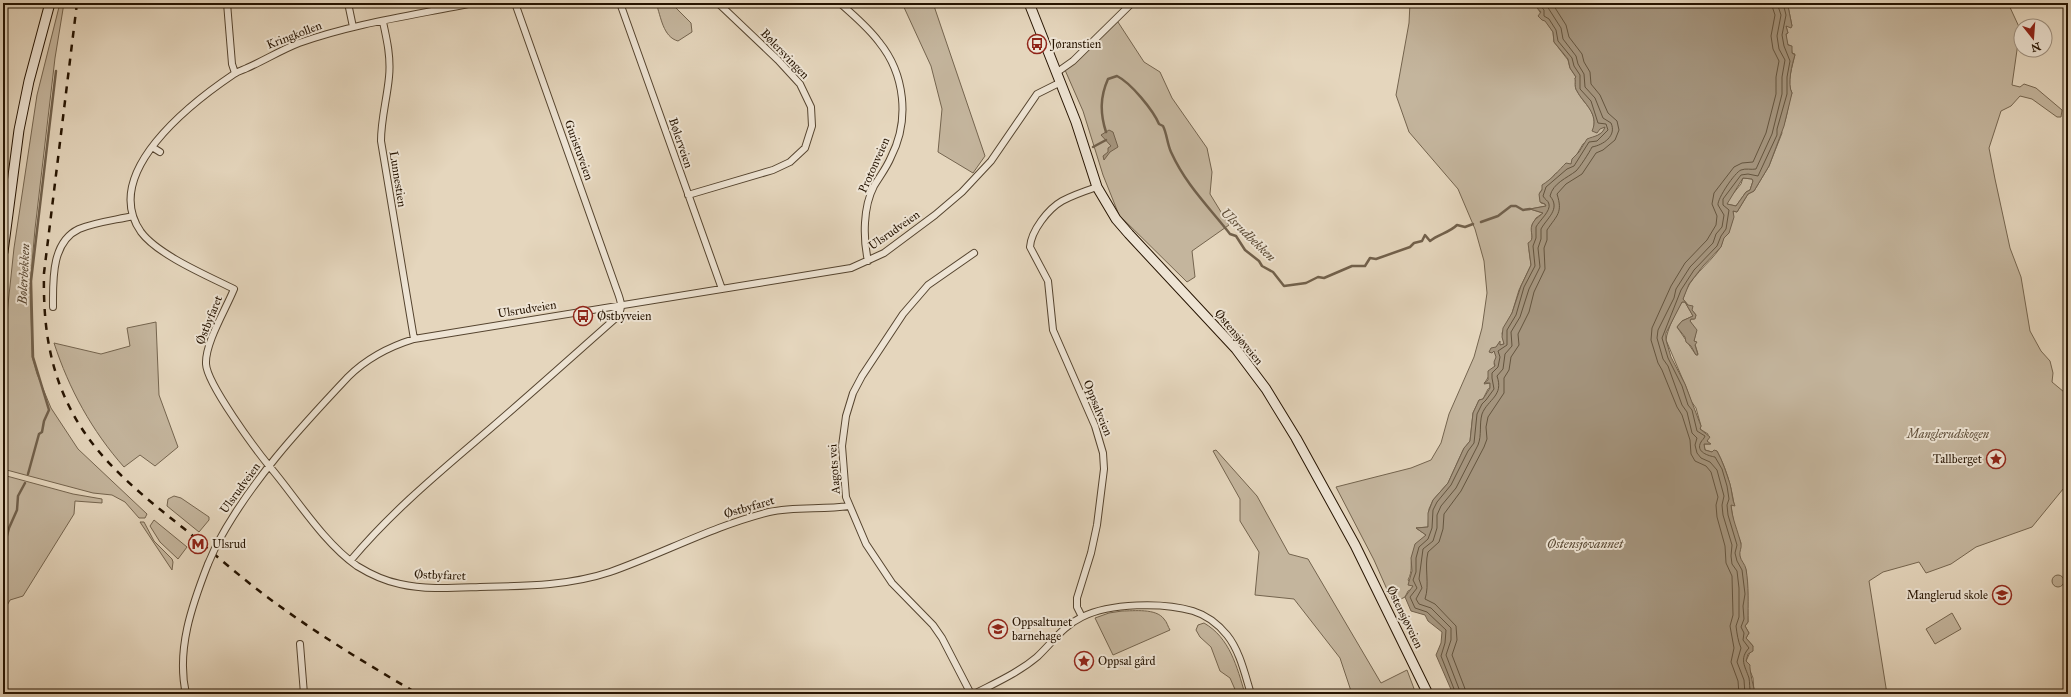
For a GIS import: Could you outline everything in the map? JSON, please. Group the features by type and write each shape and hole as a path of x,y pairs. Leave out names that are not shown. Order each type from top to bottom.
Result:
{"main road":[{"path":"3,252 19,130 33,67 50,3"},
{"name":"Østensjøveien","path":"1029,3 1076,122 1097,187 1116,219 1231,344 1266,389 1296,438 1353,541 1385,603 1428,694"}],"street":[{"path":"227,3 231,57 235,73"},
{"path":"348,3 353,27"},
{"name":"Kringkollen","path":"234,289 158,249 141,232 133,216 130,199 132,184 138,169 152,147 181,116 235,73 300,43 353,27 473,3"},
{"name":"Guristuveien","path":"515,3 622,305"},
{"name":"Bølerveien","path":"620,3 722,290"},
{"name":"Bølersvingen","path":"688,195 773,170 790,162 805,148 812,126 811,107 800,84 778,60 718,3"},
{"name":"Protonveien","path":"840,3 868,29 885,49 899,80 902,100 902,118 898,142 870,196 865,241 868,261"},
{"path":"1056,73 1073,61 1132,3"},
{"name":"Lunnestien","path":"383,22 390,61 380,141 414,339"},
{"name":"Ulsrudveien","path":"186,694 184,675 185,641 193,604 216,546 235,511 270,466 358,367 383,350 414,339 843,270 868,261 884,253 935,215 962,192 991,161 1037,94 1060,83"},
{"path":"2068,128 2068,183"},
{"path":"152,147 160,152"},
{"name":"Oppsalveien","path":"1082,617 1077,607 1077,598 1091,553 1097,525 1104,469 1104,454 1095,426 1053,330 1048,281 1030,247 1036,228 1056,206 1068,198 1097,187"},
{"path":"53,307 52,281 56,260 66,239 75,232 89,226 133,216"},
{"name":"Aagots vei","path":"972,694 945,643 933,625 897,589 866,544 849,506 844,477 842,446 846,416 853,393 862,376 896,326 921,293 936,279 974,253"},
{"name":"Østbyfaret","path":"234,289 206,357 207,371 239,425 325,535 351,560 374,575 398,584 415,587 454,588 552,584 584,579 610,572 714,529 770,512 797,508 830,509 849,506"},
{"path":"351,560 391,515 415,492 617,318 622,310 622,305"},
{"path":"972,694 1019,670 1037,657 1060,632 1082,617 1101,610 1133,606 1163,606 1194,611 1210,619 1228,636 1236,650 1251,694"},
{"path":"300,644 304,694"}],"green space":[{"path":"60,3 64,3 55,58 35,229 30,286 32,357 37,374 51,408 78,449 147,514 145,518 139,518 125,502 112,495 93,493 3,469 3,352 14,248 37,95"},
{"path":"656,3 671,3 691,23 692,32 678,41 673,39 663,26"},
{"path":"902,3 933,3 985,156 973,173 938,152 942,109 931,66"},
{"path":"1410,3 1534,3 1553,32 1554,42 1568,60 1570,68 1576,77 1576,89 1593,116 1594,128 1605,127 1604,131 1583,144 1571,164 1555,174 1540,192 1541,203 1545,204 1546,206 1530,209 1543,213 1536,218 1532,225 1532,238 1529,250 1531,265 1519,290 1512,313 1502,333 1504,344 1500,345 1499,343 1494,351 1497,357 1494,364 1495,366 1484,384 1490,383 1490,388 1483,399 1479,400 1473,413 1470,441 1463,450 1448,483 1433,500 1429,509 1428,527 1416,528 1426,535 1414,551 1412,557 1410,577 1408,580 1413,586 1412,589 1408,591 1405,597 1393,603 1374,560 1336,487 1411,468 1431,460 1441,443 1449,414 1474,357 1482,328 1487,293 1484,261 1475,229 1458,189 1409,132 1396,95 1409,23"},
{"name":"Manglerudskogen","path":"1785,3 2008,3 2015,18 2013,18 2013,58 2016,58 2012,85 2020,87 2024,84 2036,88 2062,110 2061,117 2057,117 2032,99 2020,96 2011,106 2001,111 1989,148 2010,248 2021,277 2030,331 2041,351 2050,361 2053,373 2052,382 2064,392 2068,404 2068,483 2032,527 1976,547 1951,564 1926,573 1919,562 1883,572 1869,581 1887,694 1756,694 1754,692 1753,678 1746,661 1753,646 1746,638 1749,633 1745,626 1748,622 1746,570 1739,553 1741,543 1734,525 1731,505 1734,504 1730,483 1717,451 1712,452 1705,450 1704,444 1710,444 1707,441 1708,434 1700,429 1701,426 1696,408 1691,401 1666,340 1675,315 1682,302 1685,302 1693,316 1682,321 1677,327 1696,355 1698,354 1694,341 1696,331 1690,321 1691,319 1694,319 1696,315 1683,299 1686,291 1694,278 1722,245 1723,239 1731,226 1733,211 1737,212 1748,194 1754,191 1769,166 1782,133 1781,129 1785,121 1792,93 1790,89 1790,79 1795,54 1792,53 1791,46 1787,44 1786,34 1788,33 1786,26 1792,26 1788,6"},
{"path":"1116,19 1144,62 1160,72 1172,98 1207,148 1212,172 1210,194 1229,225 1192,251 1195,277 1187,282 1119,215 1103,175 1083,111 1065,70"},
{"path":"1743,178 1752,179 1753,181 1750,190 1746,192 1736,206 1727,204 1727,201 1741,184"},
{"path":"156,322 159,395 178,447 155,466 140,455 124,467 102,439 83,409 74,393 54,343 101,354 130,346 127,328"},
{"path":"1216,450 1257,496 1289,554 1308,559 1381,683 1407,670 1416,694 1352,694 1340,658 1294,599 1255,595 1259,552 1240,521 1240,499 1213,451"},
{"path":"3,475 73,494 102,499 102,503 75,501 74,514 23,596 10,600 3,613"},
{"path":"174,496 181,498 209,517 209,520 199,532 167,506 168,499"},
{"path":"154,520 187,547 178,559 160,542 150,526"},
{"path":"140,522 144,522 154,541 172,559 172,570"},
{"path":"2060,575 2063,576 2063,586 2056,587 2053,586 2052,579 2053,576"},
{"path":"1122,611 1144,611 1156,613 1165,620 1170,630 1113,655 1095,618 1109,613"},
{"path":"1952,613 1961,629 1935,644 1926,629"},
{"path":"1204,623 1213,629 1226,645 1239,674 1245,694 1237,694 1230,678 1220,671 1211,647 1200,637 1196,630 1198,625"}],"water":[{"name":"Østensjøvannet","path":"1533,3 1785,3 1788,6 1792,26 1791,28 1786,26 1788,33 1786,34 1788,45 1792,46 1792,53 1795,55 1790,79 1792,93 1784,126 1769,166 1754,191 1748,194 1737,212 1733,211 1734,217 1729,233 1724,238 1721,247 1689,284 1683,299 1688,305 1693,306 1692,310 1696,315 1695,319 1691,319 1690,321 1697,330 1694,341 1697,342 1695,345 1698,355 1696,355 1691,346 1686,342 1685,337 1677,327 1682,321 1693,316 1685,302 1682,302 1666,333 1666,340 1671,357 1685,384 1701,426 1700,429 1710,437 1707,441 1711,444 1704,444 1705,450 1712,452 1714,450 1717,451 1730,484 1735,506 1731,505 1741,544 1740,556 1745,567 1748,582 1748,622 1745,626 1749,633 1746,638 1753,646 1753,651 1748,654 1746,661 1750,665 1756,694 1453,694 1436,655 1441,643 1442,632 1428,621 1425,615 1411,611 1405,597 1413,586 1408,585 1412,571 1411,558 1415,544 1426,535 1416,528 1428,527 1428,513 1433,500 1448,483 1464,448 1470,441 1473,413 1479,400 1483,399 1490,388 1490,383 1484,383 1488,380 1488,371 1495,366 1494,362 1496,357 1494,351 1492,353 1489,352 1491,348 1496,347 1500,341 1500,345 1504,344 1502,337 1503,328 1512,313 1521,286 1531,265 1528,243 1532,239 1531,228 1534,221 1543,213 1530,209 1546,206 1540,202 1539,194 1542,190 1542,185 1546,183 1566,163 1571,164 1572,159 1579,152 1587,139 1600,134 1605,127 1600,129 1597,133 1592,131 1594,119 1590,109 1576,89 1576,77 1570,68 1568,59 1554,42 1553,32 1545,21 1538,16 1541,12","holes":["1743,178 1752,179 1753,181 1750,190 1746,192 1736,206 1727,204"]},
{"path":"1109,130 1113,132 1118,147 1110,152 1104,160 1103,156 1108,152 1108,148 1111,146 1101,135"}],"waterway":[{"name":"Bølerbekken","path":"28,474 39,434 42,432 44,421 49,410 33,357 31,281 56,71"},
{"name":"Ulsrudbekken","path":"1106,132 1102,112 1103,92 1108,79 1117,76 1129,84 1141,97 1159,124 1163,126 1170,149 1177,164 1183,175 1198,195 1230,234 1236,236 1245,250 1259,261 1262,266 1273,272 1284,286 1306,283 1318,277 1324,278 1352,266 1365,266 1370,258 1376,259 1410,247 1414,243 1422,241 1425,235 1430,241 1451,230 1457,225 1465,227 1473,224"},
{"name":"Ulsrudbekken","path":"1093,147 1106,140"},
{"name":"Ulsrudbekken","path":"1481,222 1498,216 1511,206 1516,206 1523,210 1530,209"},
{"name":"Bølerbekken","path":"3,551 9,528 17,510 18,496 25,483"}],"railway":[{"path":"77,3 44,273 48,342 57,375 70,408 93,444 121,476 153,504 275,603 320,634 418,694"}],"place":[{"name":"Jøranstien","path":"1037,44"},
{"name":"Østbyveien","path":"583,316"},
{"name":"Tallberget","path":"1996,459"},
{"name":"Ulsrud","path":"198,544"},
{"name":"Manglerud skole","path":"2002,595"},
{"name":"Oppsaltunet barnehage","path":"998,629"},
{"name":"Oppsal gård","path":"1084,661"}]}
